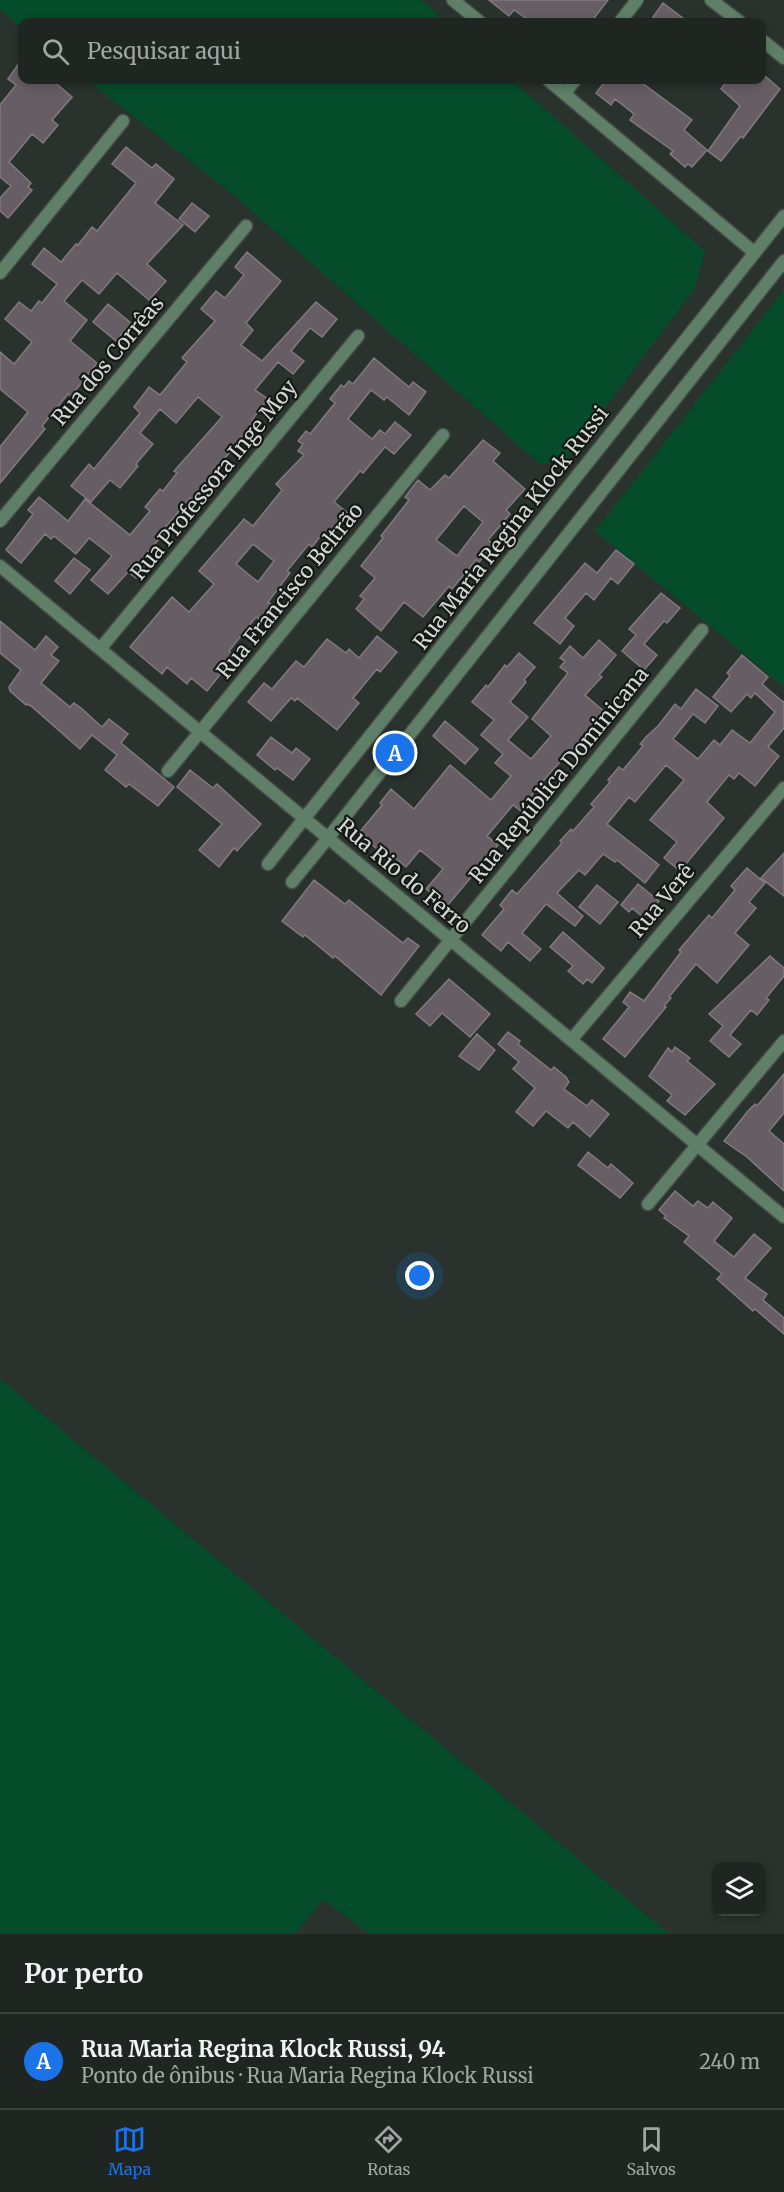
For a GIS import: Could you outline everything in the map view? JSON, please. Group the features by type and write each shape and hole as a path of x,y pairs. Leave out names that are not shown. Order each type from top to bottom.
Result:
{"street":[{"path":"453,0 475,18"},
{"path":"623,18 637,0"},
{"path":"711,0 735,18"},
{"path":"766,43 784,58"},
{"path":"553,84 755,253"},
{"path":"564,93 572,84"},
{"path":"0,273 123,121"},
{"name":"Rua Maria Regina Klock Russi","path":"268,864 784,216"},
{"name":"Rua dos Corrêas","path":"0,521 246,226"},
{"path":"292,882 784,261"},
{"name":"Rua Professora Inge Moy","path":"100,649 358,336"},
{"name":"Rua Francisco Beltrão","path":"168,771 443,435"},
{"name":"Rua Rio do Ferro","path":"0,566 784,1217"},
{"name":"Rua República Dominicana","path":"400,1001 702,630"},
{"name":"Rua Verê","path":"571,1040 784,788"},
{"path":"648,1204 784,1041"}],"green space":[{"path":"0,0 421,0 442,18 18,18 18,25 0,10"},
{"path":"92,84 517,84 705,251 695,288 565,461 540,464 232,194"},
{"path":"784,290 784,687 595,531"},
{"path":"0,1379 669,1934 370,1934 323,1900 295,1934 0,1934"}],"building":[{"path":"489,0 608,0 594,18 525,18 514,10 509,16"},
{"path":"663,3 683,18 654,18"},
{"path":"18,65 18,84 57,84 72,97 52,120 58,125 43,143 32,134 9,162 31,183 28,187 32,190 8,218 0,211 0,198 11,186 0,177 0,105 16,85 8,79"},
{"path":"766,77 780,89 743,138 741,136 721,161 708,151 740,106 721,89 725,84 766,84"},
{"path":"603,84 643,84 692,120 684,130 707,150 692,167 688,164 685,167 670,154 673,151 630,120 634,114 615,99 611,105 596,93"},
{"path":"126,147 152,168 156,164 174,179 155,203 183,225 147,264 166,281 149,300 117,273 99,294 82,280 64,301 87,320 70,341 97,363 71,396 68,394 42,426 45,429 0,483 0,447 28,412 0,389 0,352 14,364 32,342 5,319 19,302 31,311 39,301 42,303 57,284 32,264 44,248 61,262 92,227 97,231 136,183 112,164"},
{"path":"192,203 209,216 195,232 179,219"},
{"path":"247,252 281,281 246,323 253,330 241,345 262,361 316,302 337,319 322,337 310,328 291,351 304,361 293,374 278,362 255,390 268,399 252,420 254,422 192,499 190,498 164,529 166,531 142,559 147,563 136,578 128,572 108,594 91,580 112,556 89,538 76,554 54,536 51,539 45,534 21,563 6,550 33,514 28,510 39,497 68,521 85,499 130,535 150,511 145,507 160,489 163,491 177,473 174,471 222,417 198,397 176,423 160,409 140,433 153,444 120,488 110,480 91,502 71,486 89,464 94,469 140,413 134,407 149,387 160,395 187,362 182,358 215,321 201,309 216,291 225,298 244,275 235,267"},
{"path":"108,304 131,323 116,341 93,322"},
{"path":"374,358 409,387 413,382 426,392 409,415 387,397 384,400 371,390 348,419 372,439 380,430 385,434 395,422 411,435 394,454 385,447 363,473 360,471 334,502 348,513 328,539 322,534 312,547 309,544 287,571 290,573 268,602 272,605 260,620 256,617 229,651 235,656 207,691 191,678 187,684 167,667 162,674 130,647 172,597 189,612 214,584 199,571 244,519 253,526 282,490 276,484 304,455 298,451 303,444 298,441 306,431 310,434 335,403 330,399 341,385 344,387 349,381 353,384","holes":["253,544 274,561 258,582 236,564"]},
{"path":"483,440 500,453 493,461 525,489 506,510 510,514 488,540 494,545 479,562 476,560 452,589 449,586 423,617 404,602 381,631 356,609 364,599 360,596 375,578 361,566 409,500 405,497 418,480 430,490 445,475 449,478","holes":["464,506 483,522 457,556 436,540"]},
{"path":"616,550 634,564 618,584 611,578 594,600 586,593 565,618 574,626 560,644 534,623 585,563 597,573"},
{"path":"74,558 90,570 70,594 55,581"},
{"path":"661,593 680,608 667,623 664,621 644,644 657,655 644,670 622,651 636,635 629,629"},
{"path":"0,621 35,650 46,636 58,647 51,655 59,661 41,683 70,707 74,703 81,708 102,727 109,719 128,734 121,743 174,787 158,806 129,784 126,787 105,770 117,755 92,735 80,749 31,706 26,705 10,691 9,687 21,670 0,653"},
{"path":"377,636 397,652 380,672 377,669 353,698 359,703 337,730 297,698 295,701 291,698 271,721 248,702 264,683 272,689 296,661 304,667 327,639 346,653 349,649 359,658"},
{"path":"599,640 616,655 599,675 602,677 585,695 606,713 573,754 570,751 549,774 522,812 513,805 487,836 498,845 447,906 426,889 443,869 420,850 406,867 380,845 377,849 359,833 382,805 380,803 391,789 414,809 450,765 491,800 511,776 495,763 503,754 481,735 494,720 472,702 519,653 535,667 510,702 528,717 508,740 531,759 551,736 532,719 568,673 560,667 565,661 560,658 570,646 583,658"},
{"path":"742,655 768,677 762,684 784,701 784,728 768,747 779,756 755,786 739,773 734,779 729,775 707,802 724,818 680,871 664,858 677,842 650,820 684,780 666,765 635,802 629,797 607,824 659,865 645,883 617,860 615,862 603,854 585,875 579,870 557,893 583,916 575,926 546,904 522,933 541,949 530,961 508,942 501,951 482,935 504,909 500,905 512,890 517,894 562,843 560,841 571,829 573,831 594,807 591,804 610,782 608,780 619,767 623,770 643,746 640,744 675,704 681,709 696,689 718,706 705,723 693,714 673,739 698,759 714,740 720,745 732,730 750,743 775,712 755,693 751,698 747,694 731,712 713,697 730,676 727,673"},
{"path":"445,721 478,749 465,764 433,736"},
{"path":"271,737 292,753 296,748 310,759 293,780 277,768 275,770 257,755"},
{"path":"190,770 213,788 217,784 261,824 237,851 234,848 219,867 199,850 222,824 177,787"},
{"path":"784,853 784,896 761,878"},
{"path":"747,868 765,883 749,902 756,908 735,933 749,945 717,983 696,964 669,997 671,998 664,1006 666,1007 625,1057 603,1039 629,1007 623,1002 630,992 644,1001 681,952 679,950 709,915 712,918 735,890 731,886"},
{"path":"314,880 345,904 349,900 403,943 408,938 419,946 381,995 335,956 333,958 305,935 303,937 282,921"},
{"path":"638,884 659,901 645,919 632,908 629,912 621,905"},
{"path":"597,885 618,902 600,924 579,907"},
{"path":"563,932 604,968 592,983 587,979 583,984 568,971 573,966 550,947"},
{"path":"770,956 784,968 784,976 766,998 769,1000 757,1015 751,1010 730,1035 741,1044 729,1057 710,1041 723,1026 709,1014"},
{"path":"449,979 490,1014 470,1037 442,1013 430,1026 416,1014"},
{"path":"508,1032 520,1041 518,1044 551,1070 554,1067 566,1077 569,1082 564,1089 587,1106 592,1100 609,1114 590,1137 573,1122 568,1128 546,1111 533,1126 516,1112 535,1088 513,1069 519,1062 498,1044"},
{"path":"477,1034 495,1050 479,1070 459,1056"},
{"path":"675,1047 690,1058 687,1061 715,1084 685,1115 667,1101 672,1095 649,1076 668,1048 672,1052"},
{"path":"784,1074 784,1113 769,1131 784,1144 784,1191 747,1157 724,1141 748,1111 755,1104 757,1106"},
{"path":"588,1152 608,1168 611,1164 633,1183 620,1198 578,1165"},
{"path":"675,1191 693,1206 698,1201 708,1208 713,1202 732,1218 714,1241 734,1257 754,1234 771,1248 745,1278 767,1294 763,1300 784,1318 784,1334 755,1309 753,1311 717,1279 722,1274 684,1242 689,1236 664,1218 666,1216 659,1210"}],"place":[{"name":"Rua Maria Regina Klock Russi, 94","path":"395,753"}]}
